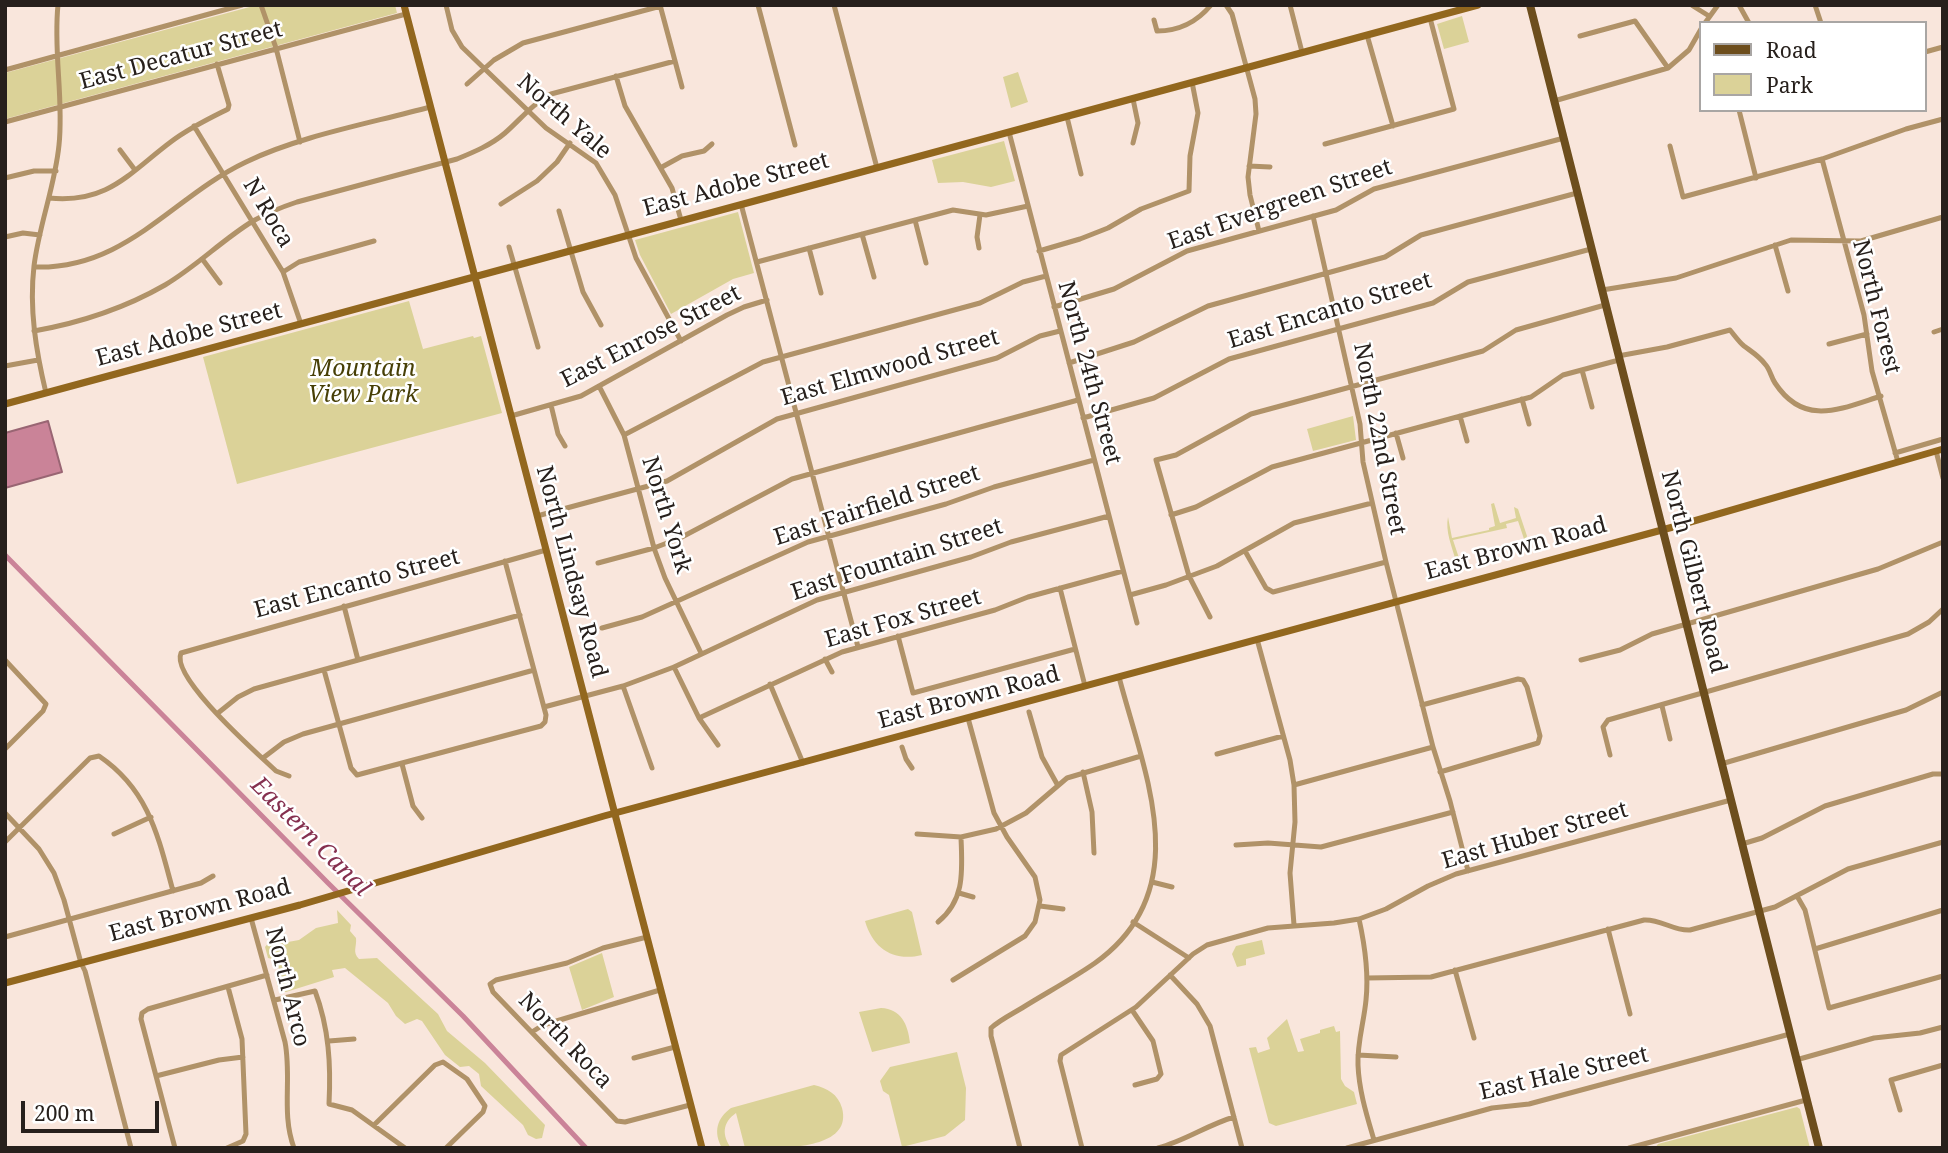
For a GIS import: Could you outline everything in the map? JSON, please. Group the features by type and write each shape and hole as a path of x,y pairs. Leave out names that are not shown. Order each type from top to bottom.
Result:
{"main road":[{"name":"East Adobe Street","path":"5,404 1478,5"},
{"name":"North Gilbert Road","path":"1530,5 1819,1148"},
{"name":"North Lindsay Road","path":"405,10 702,1148"},
{"name":"East Brown Road","path":"5,984 251,918 615,814 1662,530 1939,450"}],"street":[{"path":"46,394 34,331 34,267 60,142 56,56 58,5"},
{"path":"5,70 242,5"},
{"path":"261,5 276,48 300,142"},
{"name":"North Yale","path":"446,5 452,30 462,47 545,128 596,163 615,195 639,265 681,341"},
{"path":"758,5 795,145"},
{"path":"834,5 877,168"},
{"path":"1154,20 1157,31 1176,29 1197,19 1211,5"},
{"path":"1226,5 1232,14 1253,88 1256,114 1249,166 1250,195 1259,231"},
{"path":"1290,5 1302,52"},
{"path":"1706,21 1718,5"},
{"path":"1739,5 1748,21"},
{"path":"467,84 494,60 523,43 661,6 682,87"},
{"path":"1693,6 1709,16"},
{"name":"East Decatur Street","path":"5,122 405,10"},
{"path":"1325,144 1454,109 1430,18"},
{"path":"1580,36 1635,21 1668,68"},
{"path":"1554,101 1668,68 1689,50 1700,31"},
{"path":"1367,35 1393,126"},
{"path":"1689,50 1697,56"},
{"path":"34,331 85,319 167,284 253,222 297,202 445,162 479,150 504,133 534,103 551,94 675,61"},
{"path":"49,198 67,200 93,196 112,188 194,126 229,108 217,64"},
{"path":"616,76 625,106 672,188 681,220"},
{"path":"1040,251 1108,228 1141,209 1189,191 1190,156 1198,113 1192,82"},
{"path":"1133,99 1138,123 1133,143"},
{"path":"34,267 71,265 118,246 149,229 223,174 246,162 300,142 430,107"},
{"path":"1740,112 1756,178"},
{"path":"1067,117 1081,174"},
{"path":"1670,146 1683,197 1822,159 1906,129 1943,119"},
{"name":"N Roca","path":"194,126 283,272 301,324"},
{"name":"North 24th Street","path":"1009,132 1138,623"},
{"name":"East Evergreen Street","path":"1054,307 1114,289 1187,251 1336,209 1374,189 1564,138"},
{"path":"501,204 537,181 557,162 570,144"},
{"path":"662,167 682,156 704,151 712,144"},
{"path":"120,150 135,170"},
{"name":"North Forest","path":"1822,159 1867,334 1872,371 1898,462"},
{"path":"1249,166 1270,167"},
{"path":"5,178 34,171 56,171"},
{"path":"1069,363 1134,342 1208,306 1385,257 1421,235 1577,193"},
{"path":"741,204 858,647"},
{"name":"East Enrose Street","path":"757,262 953,210 994,215 1028,206"},
{"path":"559,211 583,292 601,325"},
{"path":"979,248 977,237 980,215"},
{"name":"North 22nd Street","path":"1313,216 1386,562 1468,871"},
{"path":"1602,290 1676,278 1775,245 1803,239 1861,241 1943,217"},
{"path":"915,220 926,263"},
{"path":"5,237 23,233 40,235"},
{"path":"862,234 874,277"},
{"path":"283,272 310,259 374,242"},
{"path":"1775,245 1788,290"},
{"path":"509,247 538,347"},
{"path":"809,248 821,293"},
{"name":"East Encanto Street","path":"1083,418 1154,398 1229,359 1433,303 1468,282 1591,249"},
{"path":"203,260 220,283"},
{"path":"624,435 781,355 980,303 1023,282 1046,276"},
{"name":"East Enrose Street","path":"511,416 581,396 744,307 767,300"},
{"path":"1210,617 1189,576 1156,460 1176,455 1251,414 1483,351 1516,330 1605,305"},
{"path":"1934,332 1943,329"},
{"path":"1171,515 1195,507 1272,467 1531,397 1563,375 1730,330 1768,366 1774,382 1788,398 1809,411 1827,412 1881,396"},
{"name":"East Elmwood Street","path":"537,516 674,478 777,419 796,412 998,358 1040,336 1060,331"},
{"path":"1829,344 1867,334"},
{"path":"5,366 38,360"},
{"path":"1582,370 1592,407"},
{"name":"North York","path":"600,386 624,435 654,548 701,653"},
{"path":"1522,399 1529,424"},
{"path":"597,563 680,538 792,479 1079,400"},
{"path":"551,405 558,434 565,446"},
{"path":"1460,416 1467,440"},
{"path":"1396,433 1403,458"},
{"path":"1895,453 1943,439"},
{"path":"1939,450 1943,478"},
{"name":"East Fairfield Street","path":"602,628 642,617 808,542 1094,460"},
{"path":"1130,595 1217,566 1294,523 1373,503"},
{"name":"East Fountain Street","path":"584,696 674,667 817,600 971,557 1011,542 1109,516"},
{"path":"1581,660 1620,650 1648,636 1878,569 1943,542"},
{"name":"East Encanto Street","path":"218,713 188,680 180,664 179,655 186,650 546,550"},
{"path":"1245,551 1266,588 1273,592 1386,562"},
{"path":"324,670 351,768 355,774 362,775 539,727 545,722 544,707 505,561"},
{"name":"East Fox Street","path":"699,718 825,659 858,647 1124,571"},
{"path":"1059,588 1085,686"},
{"path":"344,606 358,660"},
{"path":"1610,755 1603,730 1604,723 1908,634 1929,622 1943,609"},
{"path":"289,776 276,771 218,713 249,691 520,615"},
{"path":"898,636 913,692 1075,649"},
{"path":"1257,639 1294,785 1295,815 1290,873 1294,925"},
{"path":"825,659 832,672"},
{"path":"5,660 44,699 46,706 5,749"},
{"path":"674,667 699,718 718,745"},
{"path":"263,758 290,738 534,670"},
{"path":"1020,1148 991,1028 1093,964 1117,943 1133,922 1152,882 1157,828 1119,677"},
{"path":"1422,705 1515,680 1523,680 1527,687 1539,741 1440,772"},
{"path":"770,684 803,763"},
{"path":"624,685 652,768"},
{"path":"1721,764 1906,710 1943,692"},
{"path":"544,707 584,696"},
{"path":"1662,705 1670,738"},
{"path":"1029,712 1042,757 1057,784"},
{"path":"953,980 1025,936 1035,922 1040,906 1035,877 1001,827 991,804 968,718"},
{"path":"1217,754 1283,736"},
{"path":"902,747 912,768"},
{"path":"1294,785 1433,747"},
{"path":"5,842 96,755 131,787 151,817 173,891"},
{"path":"917,834 961,837 981,834 1001,827 1026,813 1057,784 1083,772 1140,757"},
{"path":"402,764 413,806 422,818"},
{"path":"1083,772 1092,812 1094,853"},
{"path":"1741,844 1762,838 1825,806 1933,774 1943,774"},
{"name":"East Huber Street","path":"1082,1148 1060,1057 1132,1010 1203,947 1260,929 1359,919 1392,906 1442,879 1731,800"},
{"path":"1236,845 1268,843 1327,846 1453,812"},
{"path":"5,813 49,864 61,890 131,1148"},
{"path":"114,834 151,817"},
{"path":"938,922 949,911 959,893 962,875 961,837"},
{"path":"1367,978 1421,978 1649,919 1686,930 1776,907 1848,869 1943,842"},
{"path":"5,937 205,882 214,876"},
{"path":"1152,882 1172,887"},
{"path":"959,893 973,897"},
{"path":"1797,896 1805,910 1829,1008 1943,976"},
{"path":"1040,906 1063,909"},
{"path":"1815,949 1943,910"},
{"name":"North Arco","path":"251,918 288,1057 287,1128 294,1148"},
{"path":"1359,919 1367,978 1358,1055 1361,1090 1374,1140"},
{"path":"1133,922 1189,958"},
{"path":"1608,929 1630,1014"},
{"name":"North Roca","path":"647,937 603,948 567,963 496,980 490,984 493,992 617,1121 625,1122 690,1105"},
{"path":"1455,970 1474,1038"},
{"path":"175,1148 141,1019 142,1013 267,975"},
{"path":"1170,975 1194,1000 1207,1020 1242,1148"},
{"path":"228,987 242,1039 246,1137 241,1143 228,1148"},
{"path":"275,1000 315,990 329,1041 329,1104 352,1110 405,1148"},
{"path":"532,1032 542,1025 660,990"},
{"path":"1132,1010 1153,1041 1161,1074 1157,1079 1135,1085"},
{"path":"1796,1060 1874,1038 1943,1027"},
{"name":"East Hale Street","path":"1347,1148 1492,1108 1529,1104 1790,1034"},
{"path":"329,1041 354,1039"},
{"path":"634,1058 675,1047"},
{"path":"1358,1055 1396,1057"},
{"path":"156,1076 219,1060 243,1057"},
{"path":"374,1125 440,1062 467,1079 485,1106 483,1112 446,1148"},
{"path":"1900,1110 1891,1080 1943,1065"},
{"path":"1629,1148 1650,1145 1807,1100"},
{"path":"1158,1148 1234,1118"}],"green space":[{"path":"257,5 395,5 397,13 5,119 5,73"},
{"path":"1462,16 1469,42 1444,49 1437,24"},
{"path":"1018,72 1028,102 1011,108 1003,77"},
{"path":"1004,141 1015,181 991,187 963,182 938,183 932,160"},
{"path":"738,212 754,273 733,279 671,314 635,240"},
{"name":"Mountain View Park","path":"409,301 423,349 481,336 502,413 237,484 203,357"},
{"path":"1353,416 1356,440 1313,451 1307,429"},
{"path":"1494,503 1500,523 1516,518 1514,507 1518,509 1527,536 1525,542 1523,544 1518,521 1506,524 1507,528 1453,540 1461,564 1456,561 1451,545 1447,528 1448,517 1452,538 1489,530 1495,526 1491,504"},
{"path":"908,909 912,912 922,955 902,957 879,946 865,921"},
{"path":"337,910 351,925 350,931 356,938 355,952 359,959 377,958 438,1014 447,1031 485,1063 545,1125 542,1138 536,1139 528,1135 523,1125 481,1086 479,1074 469,1066 460,1067 445,1055 422,1021 417,1019 405,1024 388,1003 345,968 332,970 334,977 286,992 279,990 276,981 280,974 277,960 268,958 265,947 271,940 299,940 316,928 338,923"},
{"path":"1262,940 1265,954 1246,959 1246,965 1237,967 1232,954 1236,946"},
{"path":"602,953 614,997 582,1010 569,967"},
{"path":"881,1008 894,1011 902,1019 910,1043 872,1052 859,1012"},
{"path":"1287,1019 1298,1052 1304,1051 1300,1039 1334,1026 1336,1032 1340,1031 1341,1079 1345,1086 1354,1092 1357,1104 1276,1126 1269,1123 1249,1048 1256,1047 1258,1053 1270,1049 1267,1038"},
{"path":"957,1052 966,1088 965,1120 945,1136 902,1147 889,1095 883,1091 880,1081 890,1067"},
{"path":"814,1085 831,1092 840,1103 842,1123 836,1133 808,1145 745,1148 736,1113 725,1129 731,1148 722,1148 718,1126 722,1116 731,1108"},
{"path":"1797,1107 1800,1109 1810,1148 1655,1148 1658,1144"}],"shaded area":[{"path":"48,421 62,472 5,488 5,433"}],"waterway":[{"name":"Eastern Canal","path":"5,555 463,1016 586,1148"}]}
